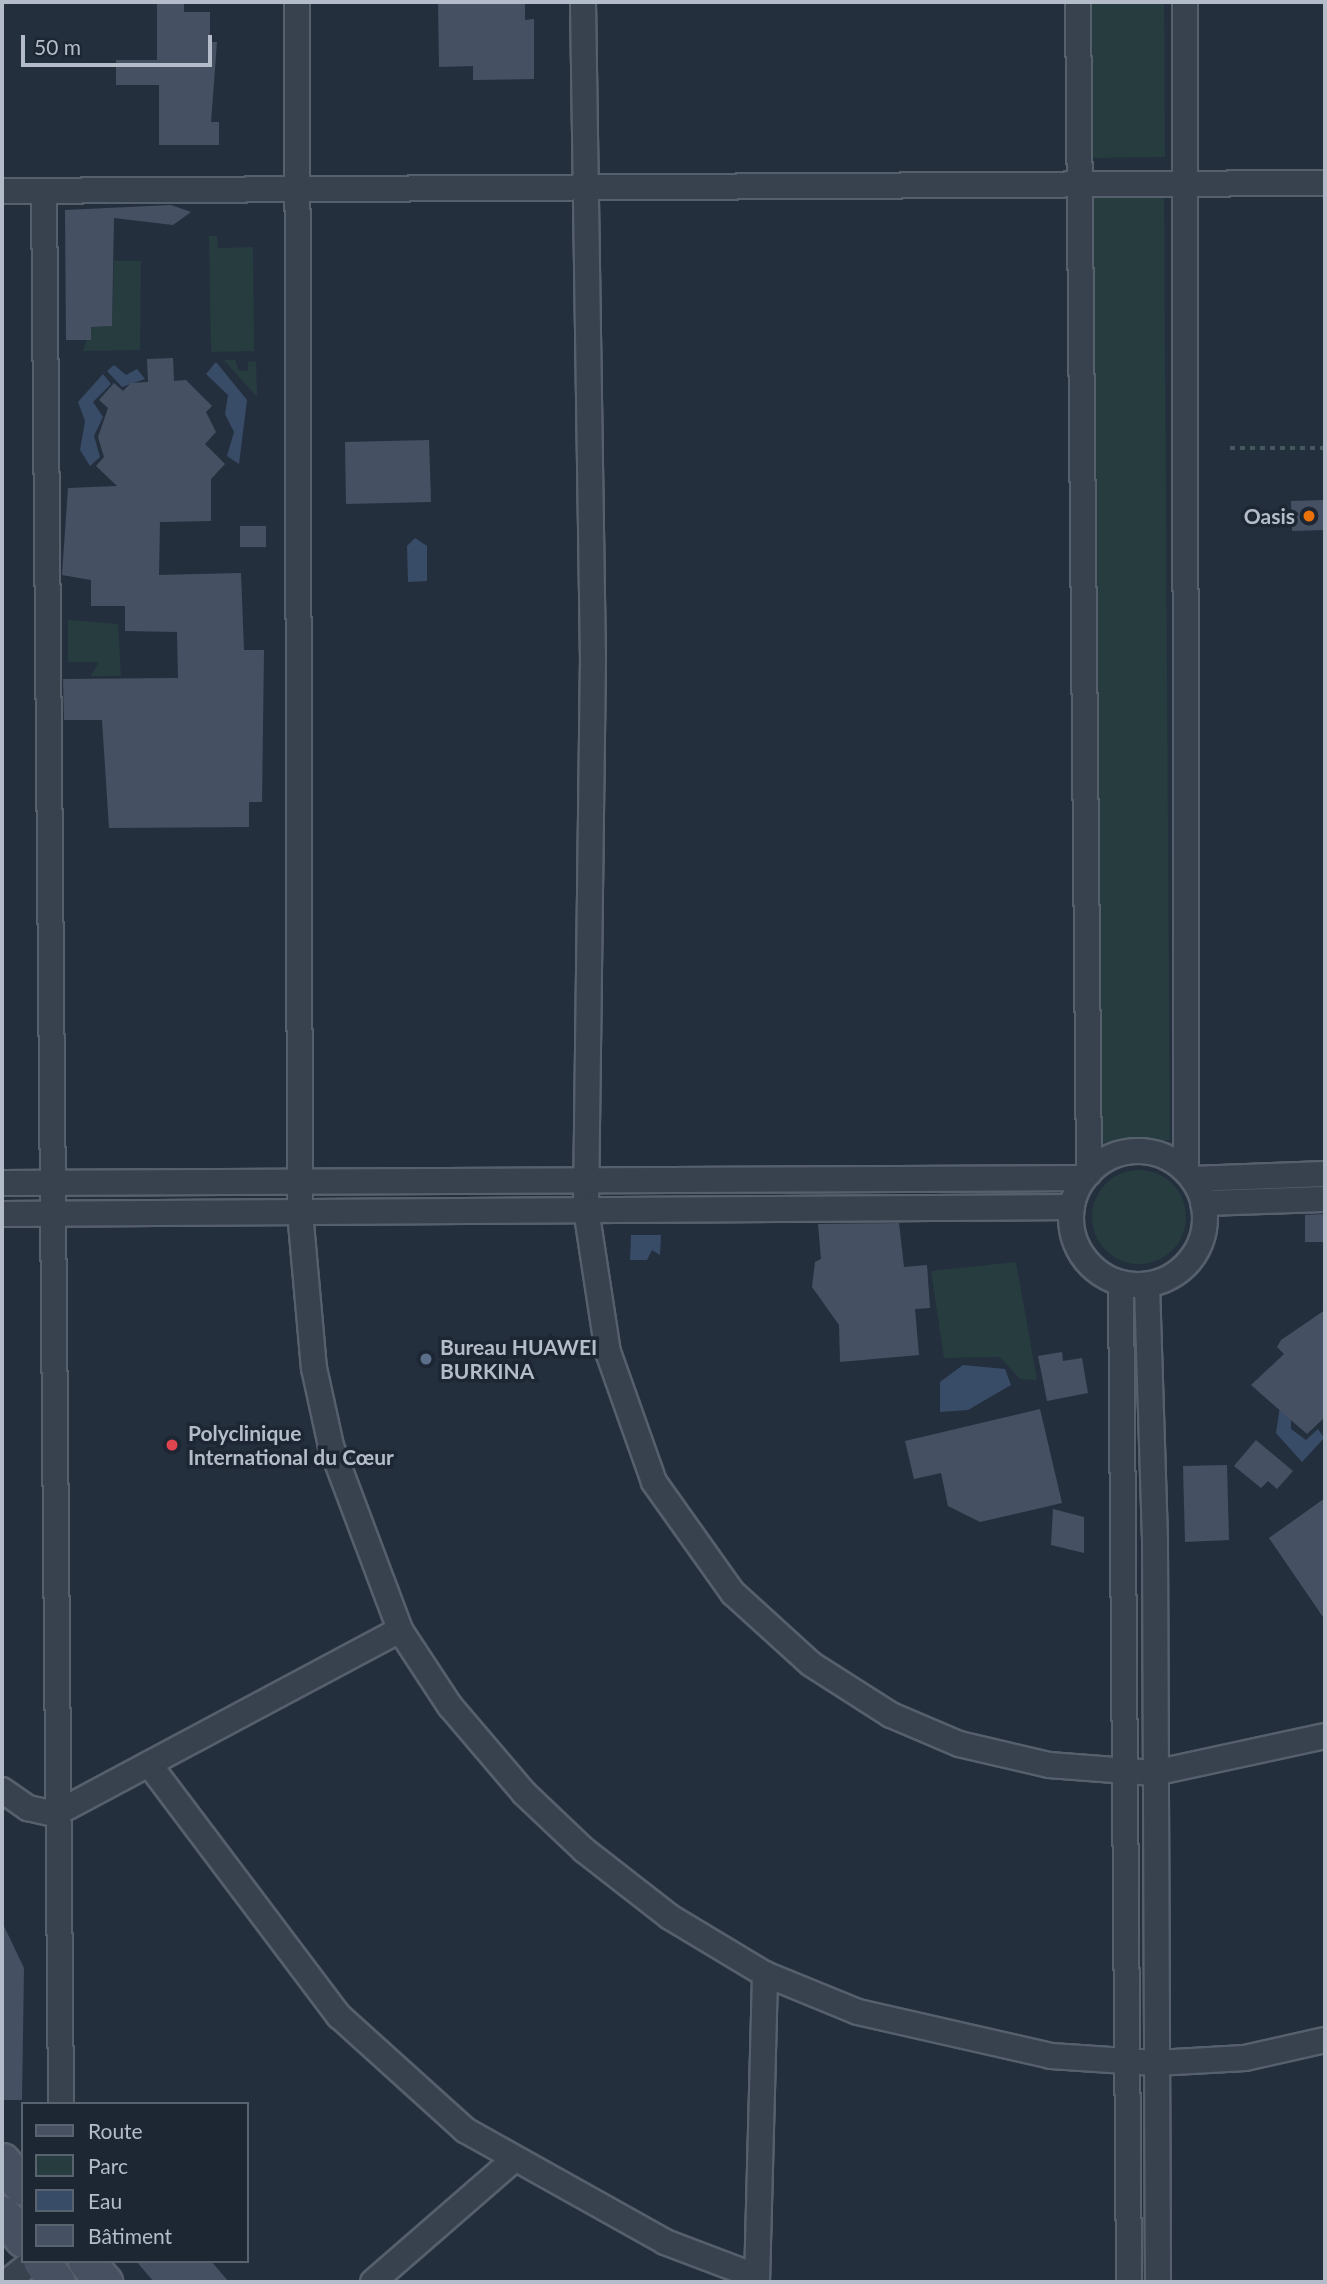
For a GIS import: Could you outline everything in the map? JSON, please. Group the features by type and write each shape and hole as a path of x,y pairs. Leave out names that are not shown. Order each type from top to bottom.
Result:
{"main road":[{"path":"2,2161 21,2185"},
{"path":"2,2214 21,2237"},
{"path":"43,2263 57,2282"},
{"path":"88,2263 104,2282"}],"street":[{"path":"297,2 300,1212 314,1368 331,1446 400,1630 450,1706 574,1840 670,1917 765,1974 858,2012 933,2033 1051,2056 1128,2063 1245,2058 1325,2040"},
{"path":"583,2 593,657 586,1209 595,1295 620,1396 654,1482 733,1593 811,1664 891,1715 959,1744 1049,1765 1125,1774 1154,1773 1325,1736"},
{"path":"1078,2 1087,1176 1072,1207 1082,1255 1099,1273 1121,1283 1147,1285 1172,1276 1192,1258 1203,1233 1203,1203 1190,1175 1185,2"},
{"path":"2,191 1325,183"},
{"path":"44,191 49,1182 55,1814 61,2102"},
{"path":"2,1183 301,1178 1087,1176 1122,1153 1145,1151 1190,1175 1325,1174"},
{"path":"1203,1203 1325,1199"},
{"path":"2,1214 1072,1207"},
{"path":"1121,1283 1129,2282"},
{"path":"1147,1285 1158,2282"},
{"path":"2,1790 28,1808 55,1814 400,1630"},
{"path":"149,1764 339,2016 465,2130 512,2161 665,2242 757,2279 765,1974"},
{"path":"373,2282 512,2161"},
{"path":"7,2282 31,2263"}],"path":[{"path":"1230,448 1325,448"}],"green space":[{"path":"1088,2 1164,2 1165,157 1089,158"},
{"path":"1085,197 1164,198 1170,1140 1093,1143"},
{"path":"209,236 217,236 218,248 253,247 254,351 211,352"},
{"path":"114,261 141,261 140,350 83,351 91,327 112,326"},
{"path":"224,360 235,360 239,370 248,371 248,362 256,361 257,397"},
{"path":"68,620 118,624 121,676 91,676 99,662 68,662"},
{"path":"1139,1170 1157,1174 1172,1184 1182,1199 1186,1217 1182,1235 1172,1250 1157,1260 1139,1264 1121,1260 1106,1250 1096,1235 1092,1217 1096,1199 1106,1184 1121,1174"},
{"path":"1016,1262 1037,1380 1020,1379 1000,1357 944,1358 931,1271"}],"water":[{"path":"216,362 247,400 239,464 227,456 234,432 225,414 228,395 206,374"},
{"path":"114,365 126,375 137,369 145,379 122,387 107,371"},
{"path":"103,374 111,384 93,402 103,417 94,436 100,457 90,466 80,450 85,421 78,402"},
{"path":"415,538 427,546 427,581 408,582 407,546"},
{"path":"631,1235 661,1235 660,1255 652,1250 647,1260 630,1260"},
{"path":"963,1365 1005,1369 1011,1385 968,1410 940,1412 940,1382"},
{"path":"1280,1406 1291,1415 1291,1429 1306,1440 1318,1429 1324,1438 1302,1462 1276,1433"}],"building":[{"path":"157,2 184,2 184,12 210,12 210,42 217,42 211,122 219,122 219,145 159,145 159,85 116,85 116,60 157,60"},
{"path":"438,2 525,2 525,20 534,19 534,79 473,80 473,66 439,67"},
{"path":"171,205 191,212 173,225 114,218 112,326 91,327 91,340 66,340 65,210"},
{"path":"173,358 174,381 186,380 212,406 206,412 216,432 205,444 225,464 211,479 211,521 160,522 159,575 241,573 244,650 264,650 262,802 249,802 249,827 109,828 102,720 64,720 63,679 178,678 177,632 125,631 125,606 91,606 91,580 62,575 68,488 117,486 96,466 104,457 98,437 108,408 99,400 114,383 123,391 131,383 148,382 147,359"},
{"path":"429,440 431,502 346,504 345,442"},
{"name":"Oasis","path":"1325,500 1325,530 1292,531 1291,501"},
{"path":"240,526 266,526 266,547 240,547"},
{"path":"1325,1214 1325,1242 1305,1242 1305,1215"},
{"path":"899,1223 904,1267 927,1265 930,1308 915,1309 919,1355 840,1362 839,1325 812,1287 815,1262 821,1259 818,1224"},
{"path":"1325,1310 1325,1417 1307,1434 1251,1385 1284,1354 1277,1347 1281,1340"},
{"path":"1062,1352 1063,1361 1082,1358 1088,1393 1047,1401 1038,1356"},
{"path":"1040,1409 1062,1503 980,1522 948,1506 941,1473 914,1479 905,1441"},
{"path":"1256,1440 1293,1471 1277,1489 1268,1481 1261,1488 1234,1466"},
{"path":"1227,1465 1229,1540 1185,1542 1183,1466"},
{"path":"1325,1498 1325,1620 1269,1538"},
{"path":"1053,1509 1084,1517 1084,1553 1051,1545"},
{"path":"2,1922 24,1968 22,2100 2,2100"},
{"path":"138,2263 213,2263 229,2282 154,2282"}],"place":[{"name":"Oasis","path":"1309,516"},
{"name":"Bureau HUAWEI BURKINA","path":"426,1359"},
{"name":"Polyclinique International du Cœur","path":"172,1445"}]}
